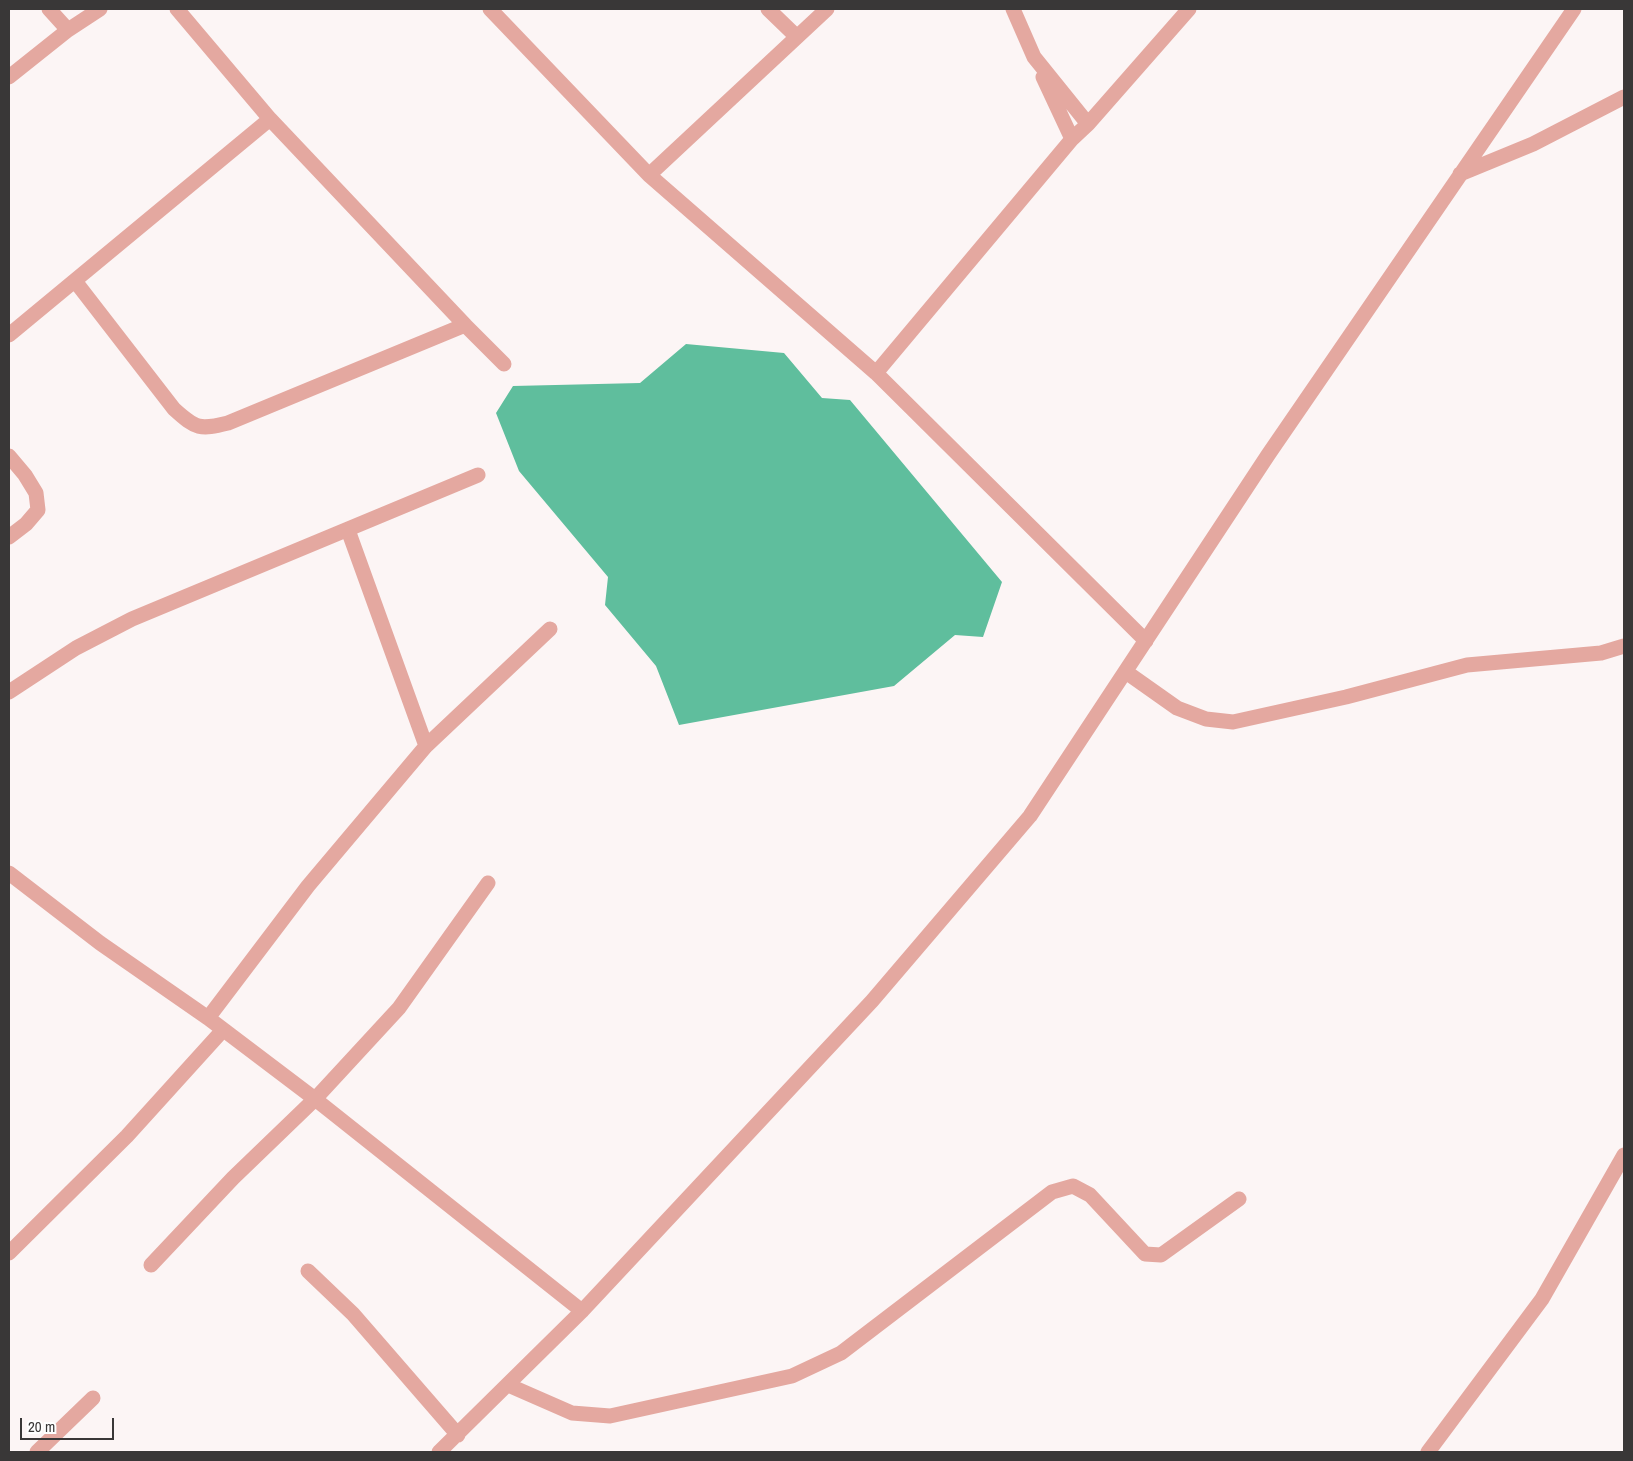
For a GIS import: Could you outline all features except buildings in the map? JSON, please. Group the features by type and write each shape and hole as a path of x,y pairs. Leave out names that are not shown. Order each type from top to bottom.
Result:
{"street":[{"path":"49,9 68,30"},
{"path":"9,77 68,30 100,9"},
{"path":"176,9 270,119 504,364"},
{"path":"490,9 649,175 876,373 1146,641"},
{"path":"768,9 797,38"},
{"path":"649,175 827,9"},
{"path":"1013,9 1072,139"},
{"path":"876,373 1072,139 1088,124 1189,9"},
{"path":"439,1452 582,1311 872,1001 1024,824 1268,455 1574,9"},
{"path":"1034,57 1088,124"},
{"path":"1460,174 1533,144 1624,97"},
{"path":"9,335 270,119"},
{"path":"75,280 174,409 190,424 207,429 228,424 465,325"},
{"path":"9,456 25,475 36,493 38,510 26,524 9,537"},
{"path":"9,692 76,648 132,620 478,475"},
{"path":"348,530 426,746"},
{"path":"208,1018 308,886 426,746 550,629"},
{"path":"1126,672 1177,708 1206,719 1234,722 1346,697 1467,665 1601,653 1624,646"},
{"path":"9,873 100,943 208,1018 315,1098 582,1311"},
{"path":"151,1265 233,1178 315,1098 399,1008 488,883"},
{"path":"9,1254 127,1136 224,1030"},
{"path":"1428,1452 1542,1299 1624,1155"},
{"path":"508,1385 572,1413 610,1416 792,1376 841,1353 1052,1192 1073,1186 1090,1195 1145,1254 1161,1255 1239,1199"},
{"path":"308,1271 353,1314 458,1435"},
{"path":"37,1452 92,1398"}],"shaded area":[{"path":"686,344 784,353 822,398 850,400 1002,582 983,637 955,635 894,686 679,725 656,666 605,605 608,577 519,471 496,413 513,386 640,383"}]}
